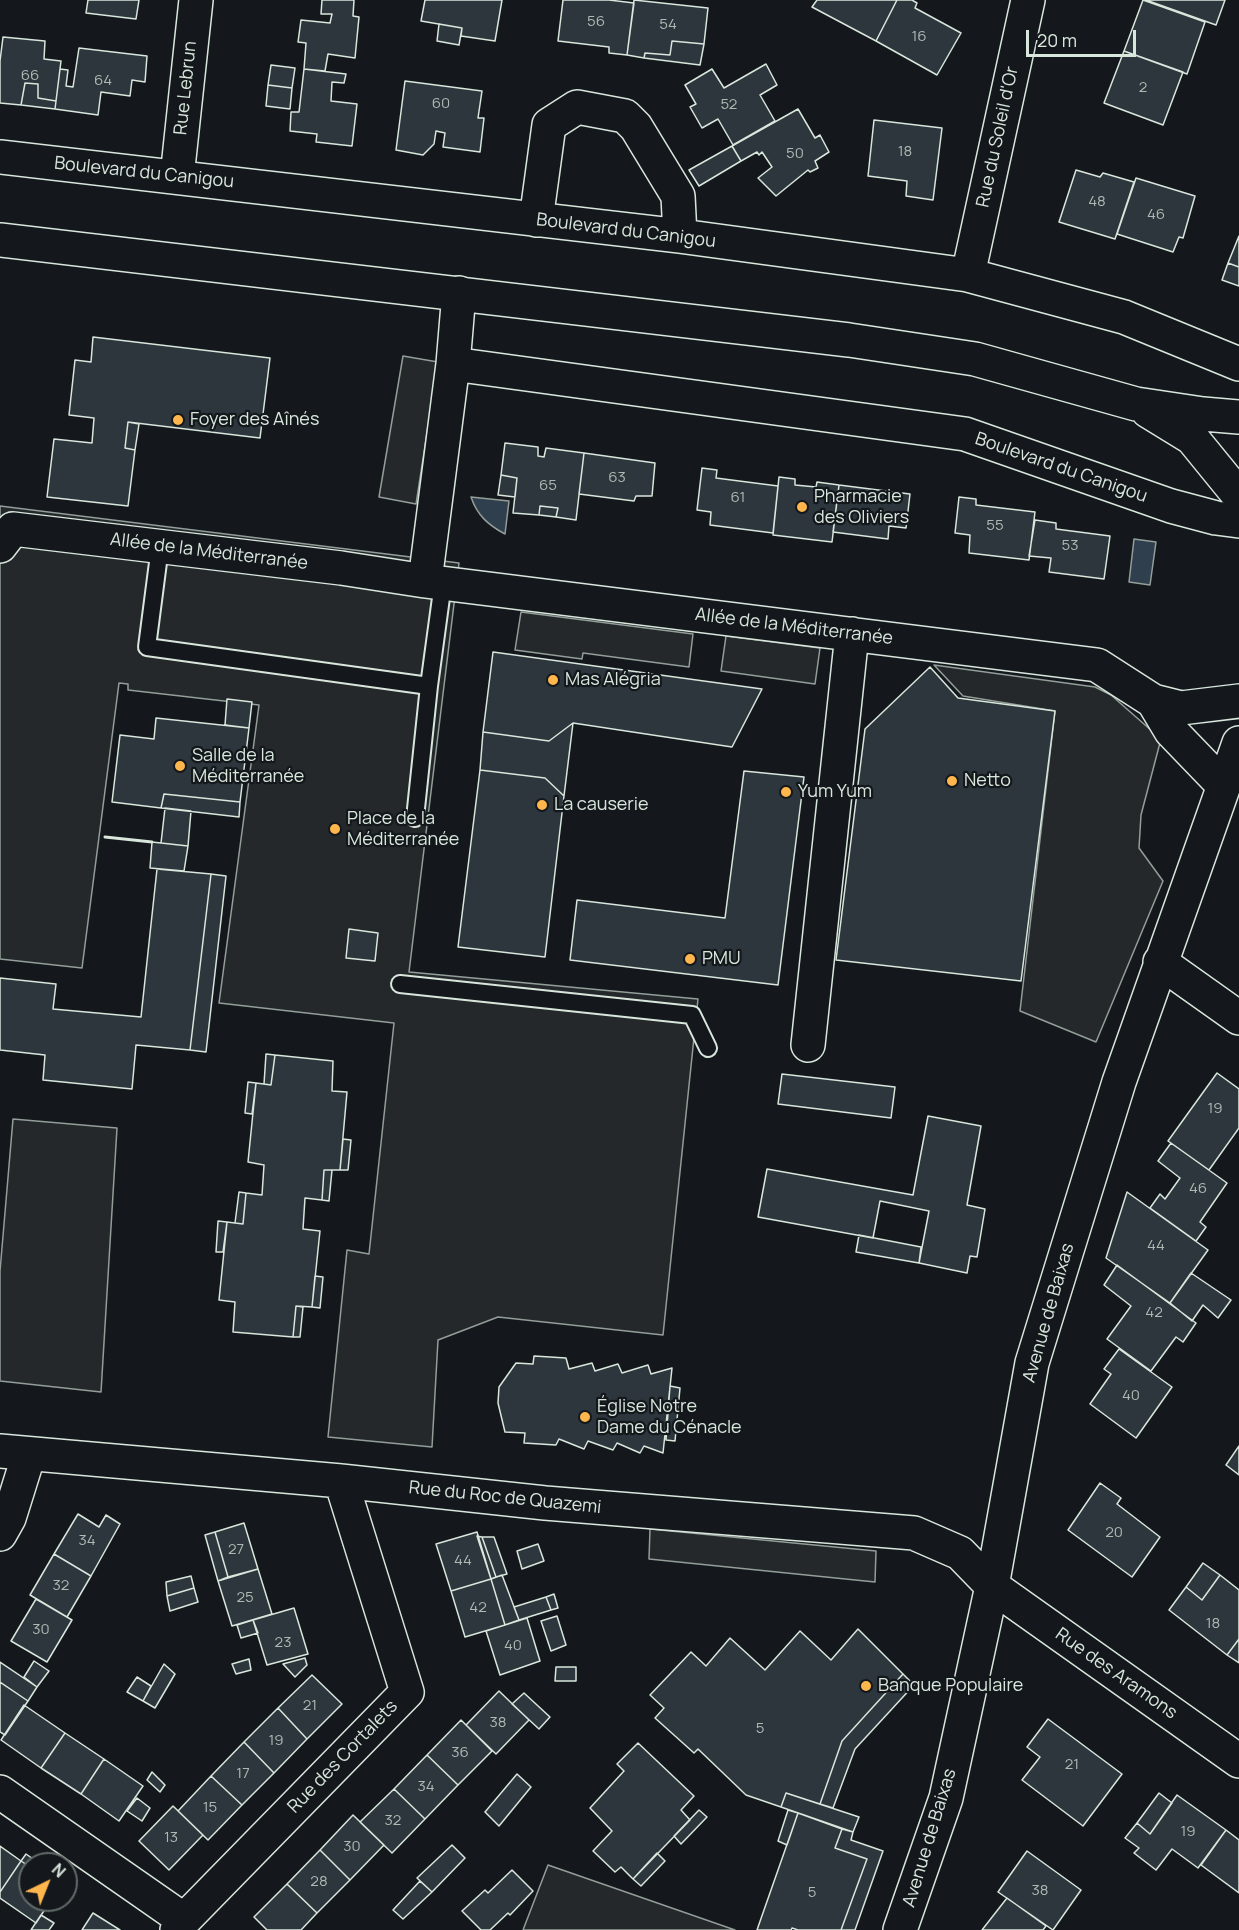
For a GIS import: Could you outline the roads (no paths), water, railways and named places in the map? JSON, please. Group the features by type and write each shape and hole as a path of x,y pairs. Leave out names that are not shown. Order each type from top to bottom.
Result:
{"street":[{"name":"Rue Lebrun","path":"177,177 196,0"},
{"name":"Rue du Soleil d'Or","path":"968,275 1028,0"},
{"path":"536,220 549,125 577,107 625,116 636,127 678,196 680,237"},
{"name":"Boulevard du Canigou","path":"0,157 680,237 968,275 1124,317 1239,364"},
{"name":"Boulevard du Canigou","path":"0,240 459,292 849,340 975,359 1136,404 1239,417"},
{"path":"434,582 459,292"},
{"name":"Boulevard du Canigou","path":"453,364 965,434 1171,506 1216,518 1238,499 1192,438 1136,404"},
{"name":"Allée de la Méditerranée","path":"0,546 13,529 341,568 434,582 1097,665 1153,700 1181,708 1239,701"},
{"path":"808,1045 852,634"},
{"name":"Allée de la Méditerranée","path":"1153,700 1171,731 1224,786"},
{"name":"Avenue de Baixas","path":"900,1930 946,1798 992,1586 1032,1363 1119,1082 1239,743"},
{"path":"1160,962 1239,1018"},
{"path":"0,1534 9,1518 15,1453"},
{"name":"Rue du Roc de Quazemi","path":"15,1453 341,1481 545,1503 914,1533 960,1553 992,1586"},
{"name":"Rue des Cortalets","path":"181,1925 406,1692 341,1481"},
{"name":"Rue des Aramons","path":"992,1586 1239,1761"},
{"path":"0,1792 181,1925"}],"lane":[{"path":"160,547 147,647 429,686"},
{"path":"415,818 429,686 434,582"},
{"path":"399,984 692,1015 708,1048"}],"water":[{"path":"471,497 509,501 505,534 484,519 476,509"},
{"path":"1134,539 1156,542 1150,585 1129,582"}],"place":[{"name":"Foyer des Aînés","path":"178,420"},
{"name":"Pharmacie des Oliviers","path":"802,507"},
{"name":"Mas Alégria","path":"553,680"},
{"name":"Salle de la Méditerranée","path":"180,766"},
{"name":"Netto","path":"952,781"},
{"name":"Yum Yum","path":"786,792"},
{"name":"La causerie","path":"542,805"},
{"name":"Place de la Méditerranée","path":"335,829"},
{"name":"PMU","path":"690,959"},
{"name":"Église Notre Dame du Cénacle","path":"585,1417"},
{"name":"Banque Populaire","path":"866,1686"}]}
